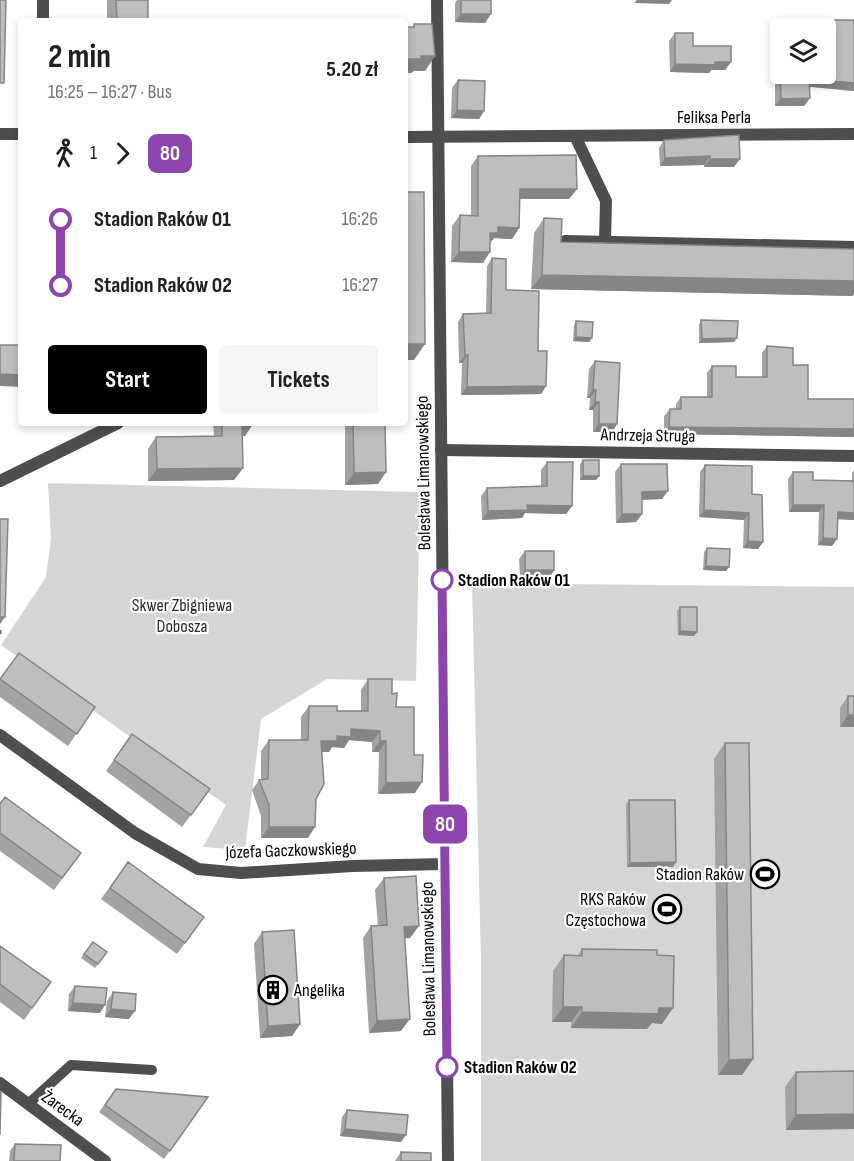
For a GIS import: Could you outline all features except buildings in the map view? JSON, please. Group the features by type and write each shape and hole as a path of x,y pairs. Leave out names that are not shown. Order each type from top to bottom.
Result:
{"street":[{"path":"43,0 43,18"},
{"name":"Bolesława Limanowskiego","path":"437,0 448,1161"},
{"path":"0,134 18,134"},
{"name":"Feliksa Perla","path":"408,137 854,134"},
{"path":"575,136 606,201 605,242"},
{"path":"565,241 854,247"},
{"path":"0,481 112,426"},
{"name":"Andrzeja Struga","path":"441,450 854,456"},
{"name":"Józefa Gaczkowskiego","path":"0,735 135,833 198,869 241,873 353,866 445,864"},
{"name":"Żarecka","path":"0,1083 105,1161"}],"lane":[{"path":"28,1104 71,1065 152,1070"}],"green space":[{"name":"Skwer Zbigniewa Dobosza","path":"48,483 420,492 416,681 327,679 261,719 245,850 203,847 226,805 1,645 46,577 51,539"},
{"name":"RKS Raków Częstochowa","path":"472,583 854,587 854,1161 481,1161 481,962"}],"bus line":[{"name":"80","path":"442,580 447,1067"}],"place":[{"name":"Stadion Raków 01","path":"442,580"},
{"name":"Stadion Raków","path":"765,874"},
{"name":"RKS Raków Częstochowa","path":"667,909"},
{"name":"Angelika","path":"273,990"},
{"name":"Stadion Raków 02","path":"447,1067"}]}
